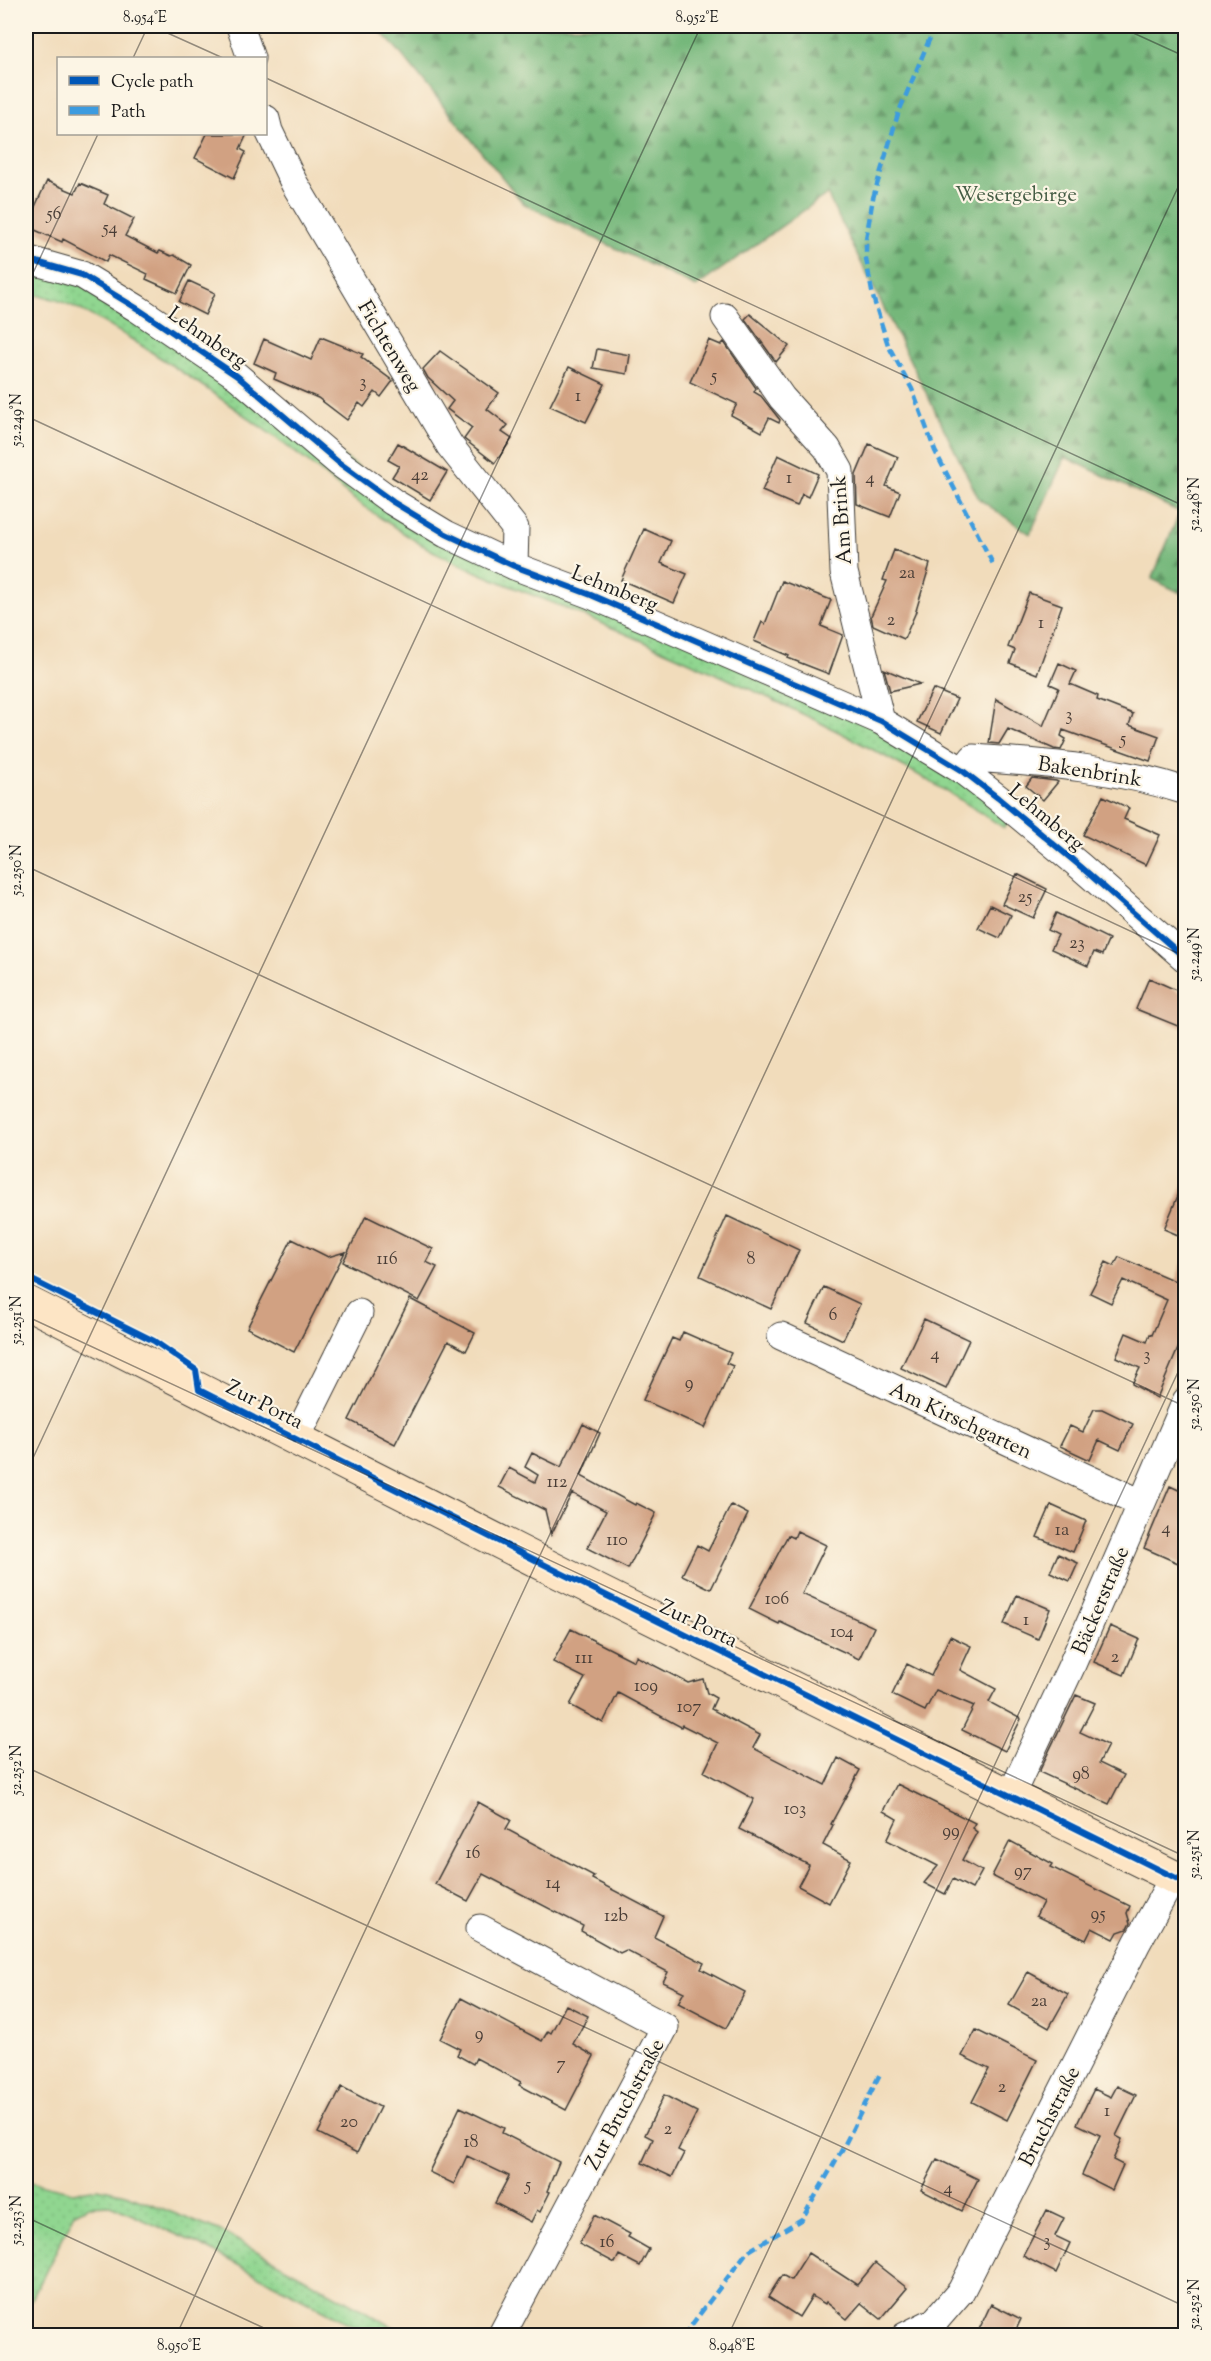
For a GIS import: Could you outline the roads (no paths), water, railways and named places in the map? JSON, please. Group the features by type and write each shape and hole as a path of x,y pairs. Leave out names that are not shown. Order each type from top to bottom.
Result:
{"main road":[{"name":"Zur Porta","path":"26,1302 1179,1880"}],"street":[{"path":"240,26 251,57"},
{"name":"Fichtenweg","path":"267,125 294,183 450,446 515,528 514,566"},
{"name":"Lehmberg","path":"26,259 82,275 138,309 237,376 338,462 393,502 446,534 514,566 654,622 881,721 963,771 1080,866 1185,959"},
{"name":"Am Brink","path":"724,317 782,398 827,448 840,471 844,573 881,721"},
{"name":"Bakenbrink","path":"963,771 973,758 1065,764 1157,782 1185,791"},
{"path":"296,1439 359,1314"},
{"name":"Am Kirschgarten","path":"781,1336 1142,1503"},
{"name":"Bäckerstraße","path":"1010,1797 1071,1667 1185,1401"},
{"name":"Bruchstraße","path":"905,2336 935,2321 961,2291 1131,1953 1179,1880"},
{"name":"Zur Bruchstraße","path":"480,1928 665,2027 501,2336"}],"park label":[{"name":"Wesergebirge","path":"1016,194"}]}
